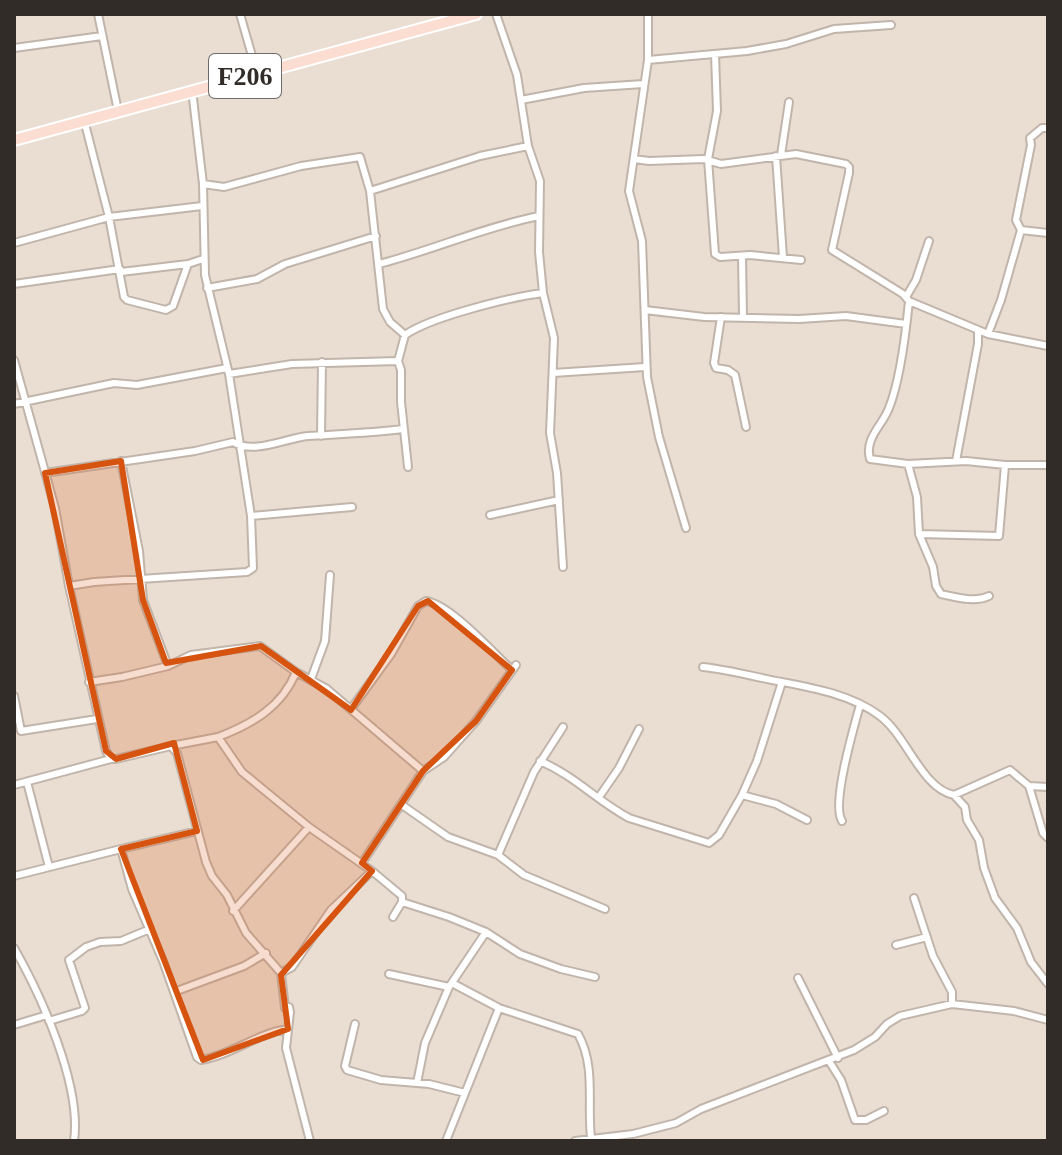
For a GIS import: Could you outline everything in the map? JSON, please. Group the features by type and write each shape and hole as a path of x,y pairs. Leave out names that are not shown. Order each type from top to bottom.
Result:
{"main road":[{"name":"F206","path":"14,140 450,17 476,14"}],"street":[{"path":"98,14 118,111"},
{"path":"240,14 257,73"},
{"path":"496,14 510,51 528,146 540,181 539,252 543,293 554,338 550,433 559,500 563,567"},
{"path":"648,14 648,60 629,191 642,241 645,367 659,437 686,528"},
{"path":"648,60 766,48 834,29 891,25"},
{"path":"14,48 102,36"},
{"path":"715,54 717,111 708,159 715,254 720,257 801,260"},
{"path":"521,100 584,88 643,84"},
{"path":"69,586 251,570 254,564 251,516 228,371 207,288 203,259 203,184 192,90"},
{"path":"783,257 778,155 789,102"},
{"path":"84,120 121,270 124,297 166,310 173,306 188,264"},
{"path":"988,334 1021,230 1016,220 1030,138 1042,128 1048,128"},
{"path":"370,191 480,156 528,146"},
{"path":"634,159 708,159 716,164 728,164 778,155 820,158 848,165 845,198 832,250 908,299 988,334 1048,346"},
{"path":"203,184 229,186 269,173 356,156 362,159 370,191 383,309 390,322 405,335"},
{"path":"14,243 109,217 202,206"},
{"path":"379,264 517,220 539,216"},
{"path":"1021,230 1048,233"},
{"path":"207,288 257,279 285,264 376,236"},
{"path":"929,241 908,299 895,393 885,419 871,437 870,459 908,464 956,461 1048,465"},
{"path":"742,256 743,316"},
{"path":"14,284 188,264 203,259"},
{"path":"408,467 398,361 405,335 426,325 505,300 543,293"},
{"path":"645,310 721,317 799,319 846,316 906,324"},
{"path":"721,317 714,363 716,368 735,375 746,427"},
{"path":"956,461 978,330"},
{"path":"14,360 62,538 97,719 111,759"},
{"path":"14,404 114,383 137,385 292,364 398,361"},
{"path":"321,436 322,362"},
{"path":"553,373 645,367"},
{"path":"45,473 195,451 233,442 239,445 267,444 304,436 403,429"},
{"path":"121,461 139,551 143,600 168,666"},
{"path":"908,464 917,497 919,534 933,567 936,586 941,594 966,599 989,596"},
{"path":"919,534 999,536 1005,465"},
{"path":"490,515 559,500"},
{"path":"251,516 352,507"},
{"path":"311,679 325,641 330,575"},
{"path":"351,709 386,662 416,609 426,601 435,603 457,619 514,668 476,721 444,757 423,771 362,863"},
{"path":"89,682 168,666 191,655 260,646 296,672 327,689 423,771"},
{"path":"703,667 807,686 860,705 881,717 935,786 954,795 965,807 967,820 979,840 984,868 995,898 1017,928 1031,962 1048,984"},
{"path":"14,785 111,759 218,737 243,728 268,711 286,693 296,672"},
{"path":"540,761 577,781 629,818 709,843 719,835 742,795 757,761 782,682"},
{"path":"14,696 18,732 97,719"},
{"path":"842,821 838,805 847,750 860,705"},
{"path":"498,855 540,761 563,727"},
{"path":"599,797 619,768 639,729"},
{"path":"218,737 242,772 309,827 362,863 402,896 393,917"},
{"path":"171,746 177,753 206,862 246,933 281,973 285,1008 289,1007 288,1058 310,1141"},
{"path":"954,795 1010,770 1029,786 1043,833 1048,838"},
{"path":"27,782 49,867"},
{"path":"1029,786 1048,787"},
{"path":"742,795 776,804 807,820"},
{"path":"402,805 448,837 498,855 524,875 605,909"},
{"path":"233,911 309,827"},
{"path":"14,876 197,831"},
{"path":"121,849 132,889 197,1057 201,1060 229,1053 288,1029"},
{"path":"281,973 292,967 331,910 372,871"},
{"path":"914,898 933,956 952,992 952,1004"},
{"path":"402,902 486,932 520,954 595,977"},
{"path":"14,1025 82,1011 85,1008 69,960 86,947 100,942 121,941 150,929"},
{"path":"417,1083 425,1043 451,985 486,932"},
{"path":"896,945 927,937"},
{"path":"14,948 41,998 48,1018 70,1091 75,1123 74,1141"},
{"path":"174,992 244,966 266,953"},
{"path":"389,974 451,985 499,1008 578,1034 590,1068 588,1112 591,1138"},
{"path":"798,978 838,1058"},
{"path":"575,1141 633,1138 676,1123 701,1109 790,1073 838,1058 875,1037 900,1016 952,1004 985,1006 1048,1020"},
{"path":"446,1141 499,1008"},
{"path":"355,1024 346,1069 381,1080 417,1083 465,1093"},
{"path":"829,1061 841,1080 855,1120 866,1120 884,1111"}],"highlighted area":[{"path":"121,461 143,600 166,663 261,646 351,710 418,606 428,601 512,670 476,721 423,771 362,863 372,871 281,975 288,1029 203,1060 121,849 197,831 174,743 116,759 106,751 45,473"}]}
